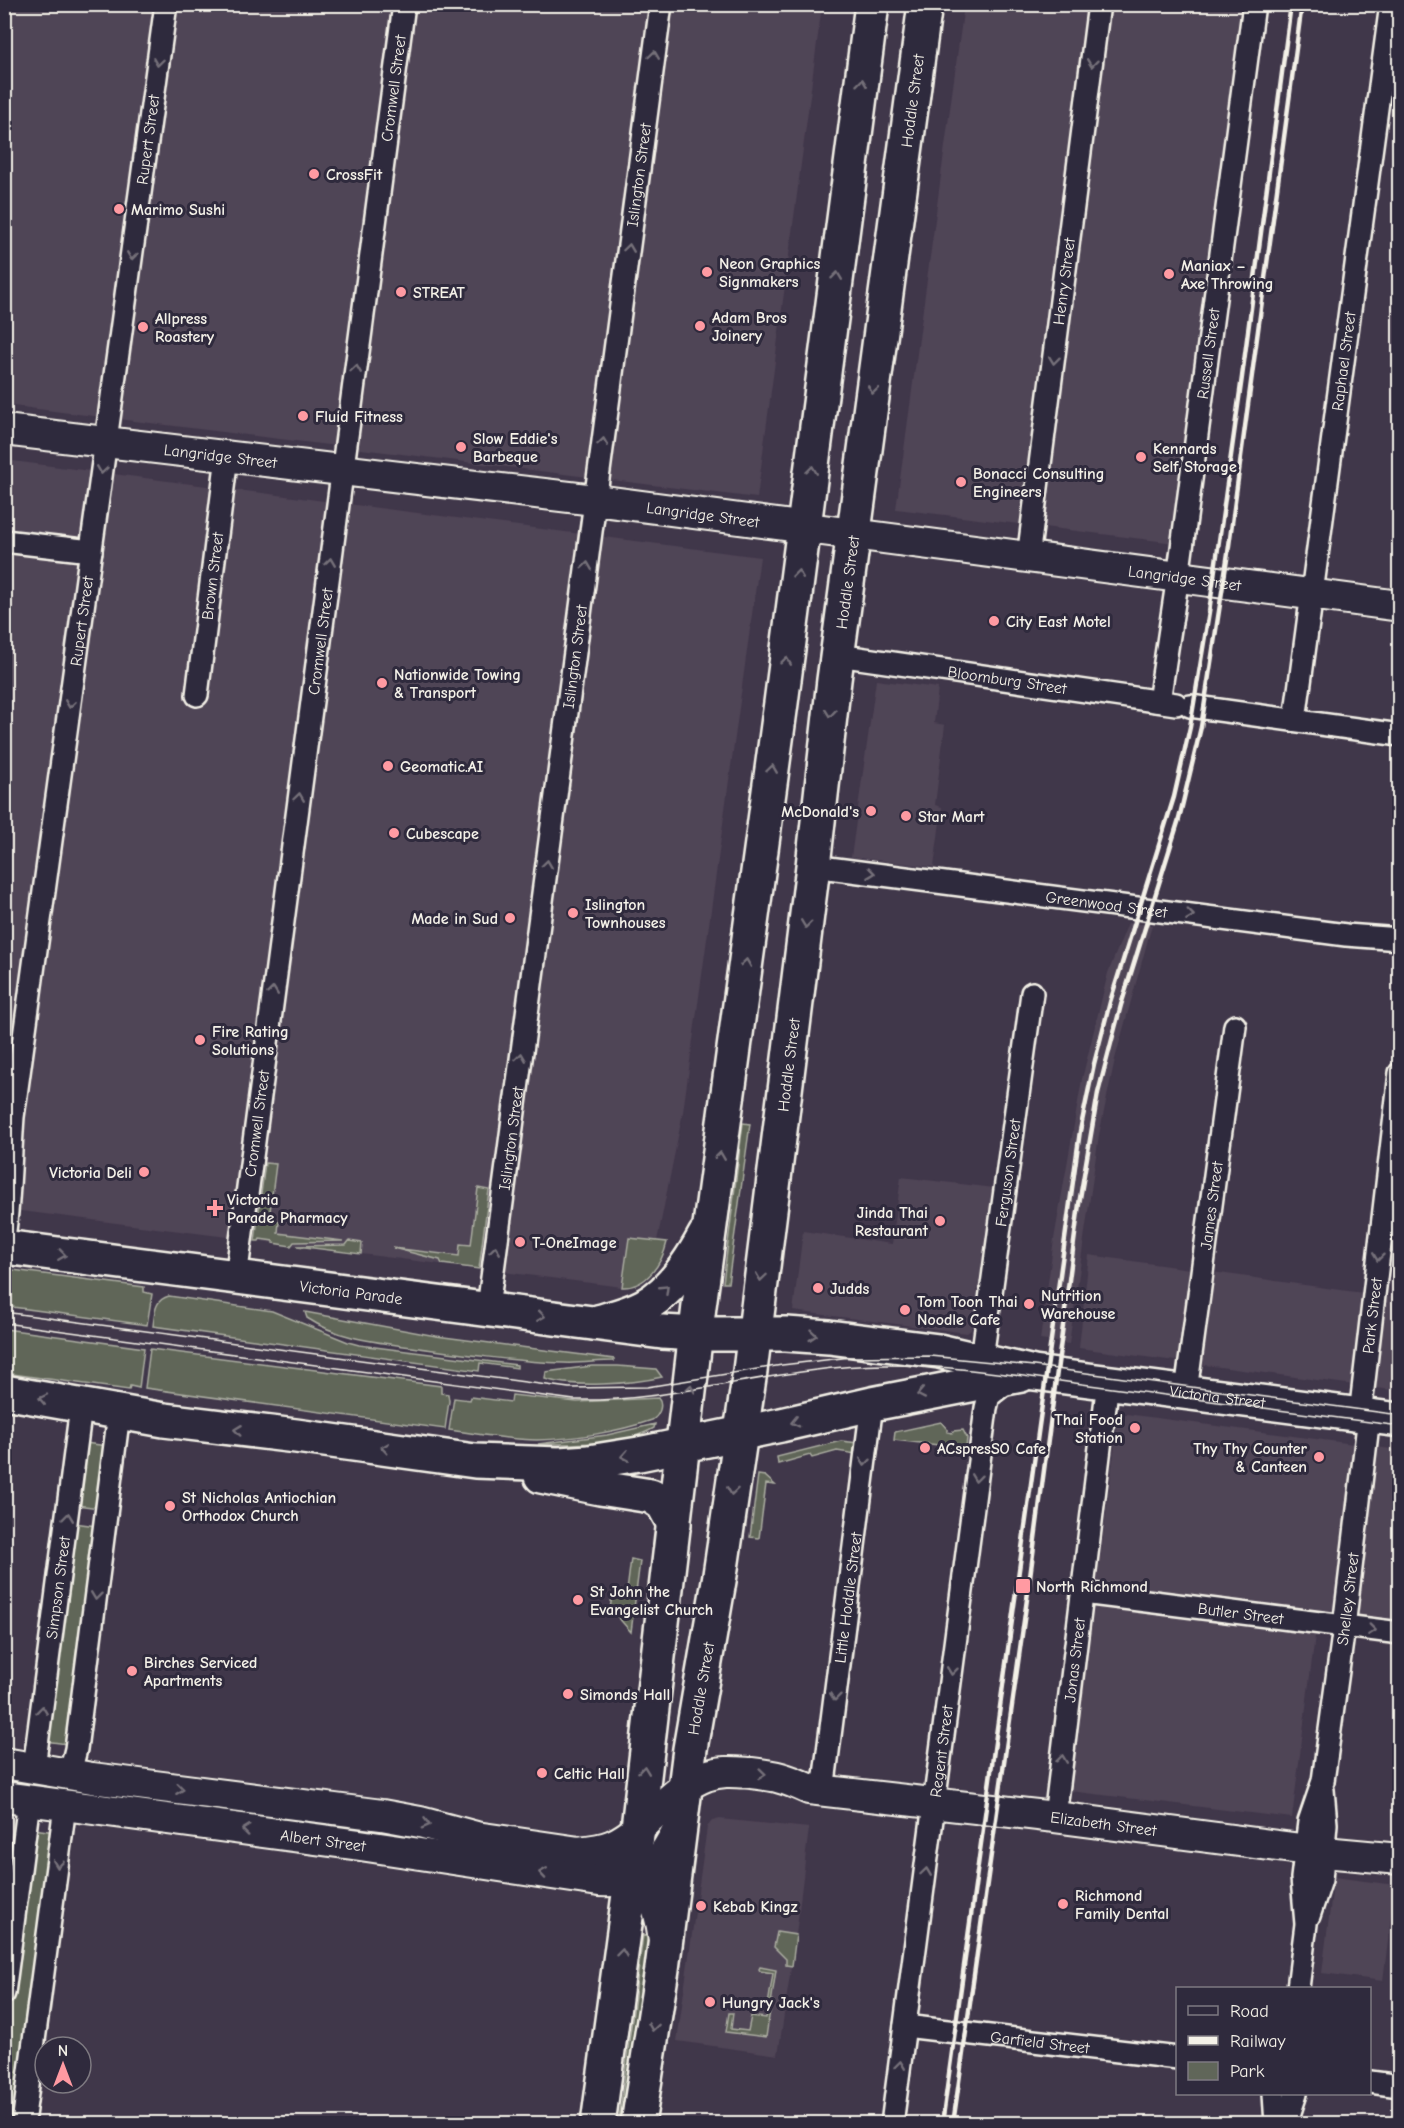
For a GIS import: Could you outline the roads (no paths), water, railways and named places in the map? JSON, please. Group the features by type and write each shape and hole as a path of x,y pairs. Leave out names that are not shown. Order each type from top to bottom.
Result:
{"main road":[{"path":"598,2124 635,1875 638,1828 683,1444 872,4"},
{"name":"Hoddle Street","path":"638,2124 665,1946 695,1719 720,1575 755,1333 838,655 925,4"},
{"path":"595,1323 637,1309 660,1295 681,1273 692,1257 705,1235 713,1214"},
{"name":"Victoria Parade","path":"4,1247 662,1332 697,1334"},
{"name":"Victoria Street","path":"697,1334 810,1335 939,1351 1034,1372 1376,1417"},
{"path":"939,1351 983,1351 1156,1374 1243,1399"},
{"name":"Victoria Street","path":"683,1444 1034,1372"},
{"path":"970,1385 1003,1385 1186,1406 1243,1399"},
{"path":"4,1392 119,1413 475,1461 600,1488 651,1496 663,1504 674,1524"},
{"path":"475,1461 575,1463 620,1457 683,1444"}],"street":[{"name":"Rupert Street","path":"4,1238 9,1203 13,1117 166,4"},
{"name":"Cromwell Street","path":"236,1278 404,4"},
{"name":"Islington Street","path":"488,1308 661,4"},
{"name":"Henry Street","path":"1028,558 1099,4"},
{"name":"Russell Street","path":"1174,704 1160,695 1180,563 1254,4"},
{"name":"Raphael Street","path":"1295,720 1391,4"},
{"name":"Langridge Street","path":"4,430 595,500 1400,606"},
{"name":"Brown Street","path":"197,695 227,456"},
{"path":"4,541 91,551"},
{"name":"Bloomburg Street","path":"838,655 1400,735"},
{"name":"Greenwood Street","path":"813,866 1346,935 1400,939"},
{"name":"Ferguson Street","path":"983,1351 1032,993"},
{"name":"James Street","path":"1187,1384 1235,1026"},
{"name":"Park Street","path":"1376,1417 1400,1073"},
{"name":"Regent Street","path":"892,2124 986,1408 989,1396 1003,1385"},
{"name":"Jonas Street","path":"1055,1817 1107,1398"},
{"name":"Little Hoddle Street","path":"816,1790 872,1404"},
{"name":"Simpson Street","path":"34,1768 81,1407"},
{"path":"23,2124 65,1806 76,1749 119,1413"},
{"name":"Shelley Street","path":"1298,1987 1306,1924 1321,1880 1315,1851 1326,1824 1323,1780 1376,1417"},
{"name":"Butler Street","path":"1083,1593 1400,1634"},
{"name":"Albert Street","path":"4,1763 92,1778 411,1820 477,1838 612,1857 635,1875"},
{"path":"4,1993 17,1799 34,1768"},
{"name":"Elizabeth Street","path":"638,1828 686,1786 707,1775 730,1771 781,1776 816,1790 1055,1817 1315,1851 1400,1859"},
{"name":"Elizabeth Street","path":"682,1820 700,1799 717,1792 779,1797 816,1790"},
{"name":"Albert Street","path":"17,1799 360,1845 599,1881 614,1882 635,1875"},
{"path":"360,1845 364,1813"},
{"path":"665,1946 663,1929 655,1902 635,1875 652,1868 664,1854 682,1820"},
{"name":"Albert Street","path":"577,1852 614,1845 638,1828"},
{"name":"Garfield Street","path":"905,2026 1176,2058"},
{"path":"1371,2082 1400,2086"},
{"path":"1274,2095 1276,2124"},
{"path":"1286,2124 1296,2095"}],"tram line":[{"path":"4,1312 569,1388 647,1387 782,1365 851,1357 930,1356 1034,1366 1400,1415"},
{"path":"4,1323 574,1400 652,1396 807,1371 885,1365 965,1369 1018,1375 1400,1426"}],"railway":[{"path":"942,2124 1080,1131 1110,1002 1174,797 1190,727 1209,612 1242,377 1291,4"},
{"path":"953,2124 1028,1592 1079,1204 1098,1093 1121,1005 1179,819 1201,727 1228,553 1302,4"}],"place":[{"name":"CrossFit","path":"314,174"},
{"name":"Marimo Sushi","path":"119,209"},
{"name":"Neon Graphics Signmakers","path":"707,272"},
{"name":"Maniax – Axe Throwing","path":"1169,274"},
{"name":"STREAT","path":"401,292"},
{"name":"Adam Bros Joinery","path":"700,326"},
{"name":"Allpress Roastery","path":"143,327"},
{"name":"Fluid Fitness","path":"303,416"},
{"name":"Slow Eddie's Barbeque","path":"461,447"},
{"name":"Kennards Self Storage","path":"1141,457"},
{"name":"Bonacci Consulting Engineers","path":"961,482"},
{"name":"City East Motel","path":"994,621"},
{"name":"Nationwide Towing & Transport","path":"382,683"},
{"name":"Geomatic.AI","path":"388,766"},
{"name":"McDonald's","path":"871,811"},
{"name":"Star Mart","path":"906,816"},
{"name":"Cubescape","path":"394,833"},
{"name":"Islington Townhouses","path":"573,913"},
{"name":"Made in Sud","path":"510,918"},
{"name":"Fire Rating Solutions","path":"200,1040"},
{"name":"Victoria Deli","path":"144,1172"},
{"name":"Victoria Parade Pharmacy","path":"215,1208"},
{"name":"Jinda Thai Restaurant","path":"940,1221"},
{"name":"T-OneImage","path":"520,1242"},
{"name":"Judds","path":"818,1288"},
{"name":"Nutrition Warehouse","path":"1029,1304"},
{"name":"Tom Toon Thai Noodle Cafe","path":"905,1310"},
{"name":"Thai Food Station","path":"1135,1428"},
{"name":"ACspresSO Cafe","path":"925,1448"},
{"name":"Thy Thy Counter & Canteen","path":"1319,1457"},
{"name":"St Nicholas Antiochian Orthodox Church","path":"170,1506"},
{"name":"North Richmond","path":"1023,1586"},
{"name":"St John the Evangelist Church","path":"578,1600"},
{"name":"Birches Serviced Apartments","path":"132,1671"},
{"name":"Simonds Hall","path":"568,1694"},
{"name":"Celtic Hall","path":"542,1773"},
{"name":"Richmond Family Dental","path":"1063,1904"},
{"name":"Kebab Kingz","path":"701,1906"},
{"name":"Hungry Jack's","path":"710,2002"}]}
